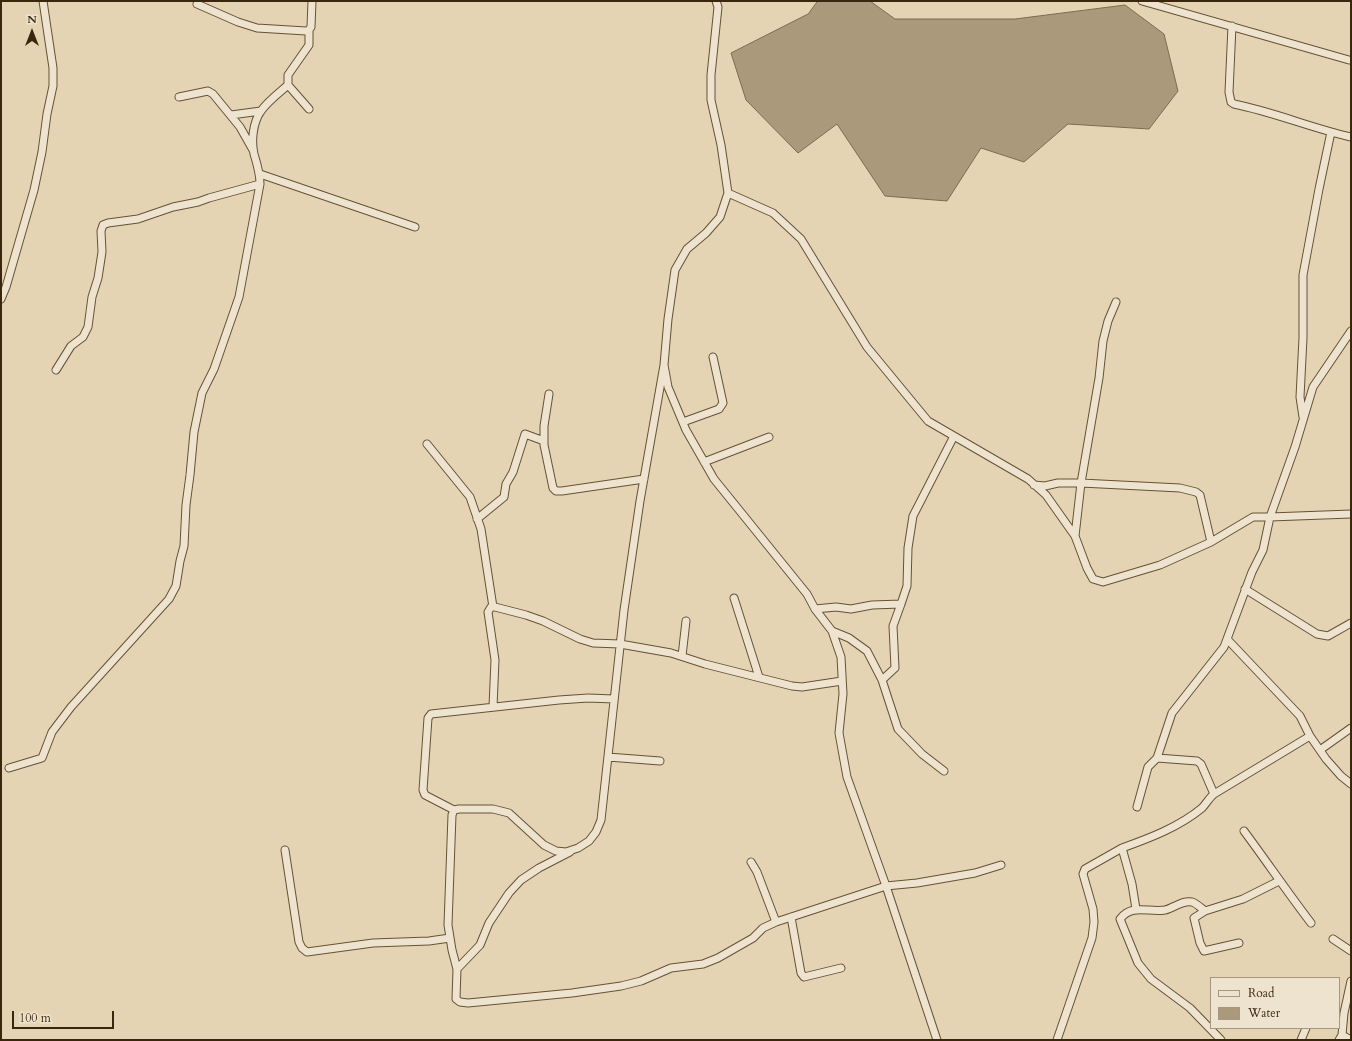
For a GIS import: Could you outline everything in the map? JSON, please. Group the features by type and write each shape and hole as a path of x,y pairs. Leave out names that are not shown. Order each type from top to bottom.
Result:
{"street":[{"path":"1,299 6,287 34,190 53,86 53,68 43,1"},
{"path":"308,109 288,85 288,74 309,45 312,1"},
{"path":"457,970 480,945 489,923 509,893 521,880 539,868 590,841 601,820 625,602 644,479 664,366 668,319 675,270 687,249 720,217 728,193 721,145 711,100 711,75 718,7 716,1"},
{"path":"1142,1 1349,60"},
{"path":"197,4 238,22 257,28 309,30"},
{"path":"1232,26 1229,92 1231,102 1351,137"},
{"path":"254,152 256,122 261,111 288,85"},
{"path":"9,768 42,758 52,732 71,707 169,599 176,586 184,546 186,505 194,432 202,394 214,369 239,297 260,184 260,174 254,152 240,127 213,94 208,91 179,97"},
{"path":"231,115 261,111"},
{"path":"1304,419 1300,397 1303,338 1303,275 1331,132"},
{"path":"260,174 415,227"},
{"path":"56,370 70,346 83,337 88,327 92,297 98,278 102,252 102,225 138,219 173,207 198,202 260,184"},
{"path":"728,193 773,213 801,239 868,347 928,421 1028,478 1046,495 1075,536 1086,568 1093,578 1103,582 1160,565 1211,542 1253,517 1351,514"},
{"path":"1075,536 1081,483 1099,378 1103,341 1108,321 1116,302"},
{"path":"1137,807 1148,767 1157,758 1172,713 1224,647 1245,589 1263,550 1270,517 1295,447 1313,387 1351,331"},
{"path":"683,422 719,409 723,403 713,357"},
{"path":"664,366 668,387 683,422 714,479 807,594 815,609 832,631 841,656 843,694 839,733 847,777 886,886 937,1040"},
{"path":"549,394 544,426 544,441 548,468 553,488 556,491 644,479"},
{"path":"477,519 504,497 506,484 514,472 525,434 544,441"},
{"path":"882,680 895,668 893,626 907,586 908,548 913,516 954,436"},
{"path":"704,462 769,438"},
{"path":"427,444 470,497 481,529 494,607"},
{"path":"1034,485 1045,486 1058,483 1081,483 1180,488 1196,492 1200,495 1211,542"},
{"path":"1245,589 1317,634 1328,636 1351,623"},
{"path":"734,598 759,677"},
{"path":"815,609 836,607 851,609 872,605 901,604"},
{"path":"493,707 495,660 488,612 490,607 526,614 580,639 593,643 620,644 670,653 705,664 792,686 802,687 842,681"},
{"path":"682,656 686,621"},
{"path":"832,631 849,638 867,651 882,680 898,729 922,754 944,771"},
{"path":"1227,639 1300,716 1310,736 1326,759 1341,776 1351,784"},
{"path":"578,848 566,852 556,851 544,844 510,813 493,809 459,808 454,810 425,795 423,790 428,718 431,714 493,707 588,698 614,699"},
{"path":"1320,750 1351,728"},
{"path":"1057,1040 1092,938 1094,922 1093,909 1083,874 1084,869 1122,848 1145,840 1175,826 1203,807 1214,794 1310,736"},
{"path":"608,757 660,761"},
{"path":"1157,758 1197,761 1201,764 1214,794"},
{"path":"454,810 452,815 448,905 450,938 457,970 456,999 460,1002 468,1003 572,993 621,986 641,981 671,968 703,964 718,958 753,938 763,928 776,922 886,886 917,883 975,873 1001,865"},
{"path":"1244,831 1311,923"},
{"path":"1122,848 1131,879 1136,909"},
{"path":"285,850 300,942 302,948 307,952 373,943 428,941 450,938"},
{"path":"751,862 757,872 776,922"},
{"path":"1239,943 1204,950 1200,943 1194,918 1205,911 1243,899 1279,881"},
{"path":"1205,911 1193,902 1184,902 1177,906 1163,910 1136,909 1124,913 1120,919 1138,963 1151,979 1190,1008 1210,1029"},
{"path":"791,917 800,973 804,977 841,968"},
{"path":"1333,939 1351,952"},
{"path":"1351,981 1340,1038 1351,1040"},
{"path":"1210,1029 1221,1040"},
{"path":"1301,1040 1306,1029"}],"water":[{"path":"818,1 870,1 895,19 1015,19 1125,5 1164,34 1178,91 1149,129 1068,124 1024,162 981,148 947,201 885,196 837,124 798,153 746,100 731,53 808,14"}]}
